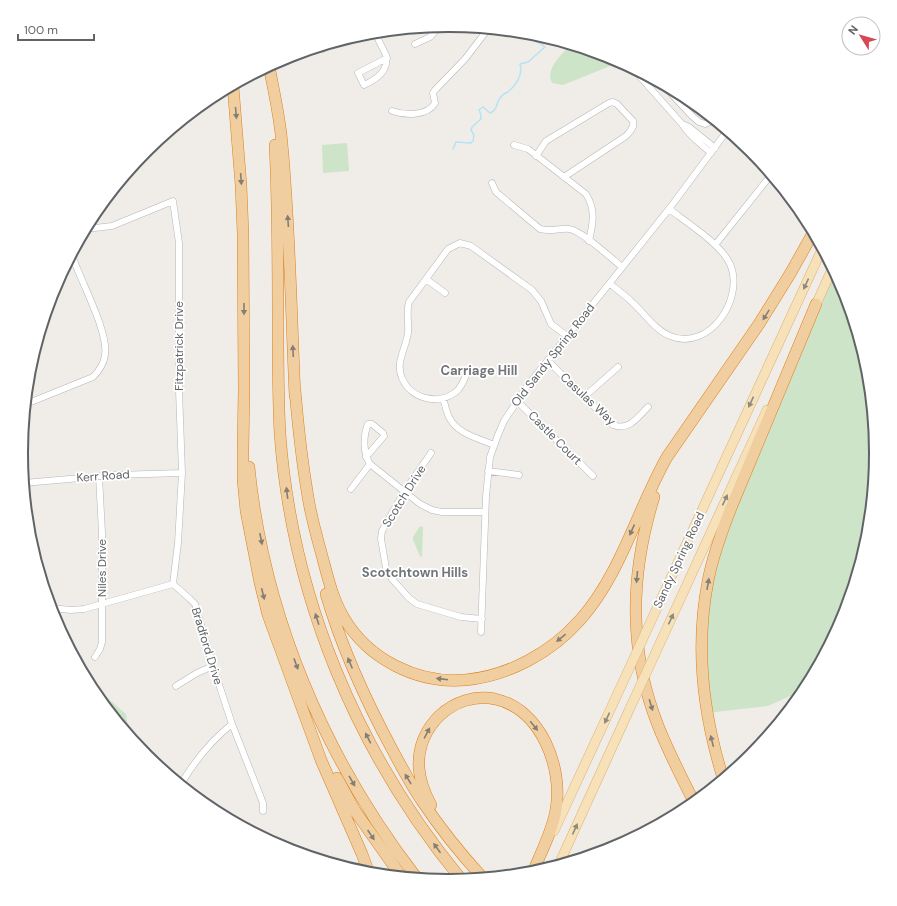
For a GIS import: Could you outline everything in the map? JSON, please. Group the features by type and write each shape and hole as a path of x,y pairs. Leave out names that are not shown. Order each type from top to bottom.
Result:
{"highway":[{"path":"269,73 277,188 278,390 280,434 288,503 303,573 314,611 332,660 358,720 406,804 456,874"},
{"path":"270,73 282,143 286,188 299,464 310,532 328,599 346,654 371,711 421,800 451,840 478,873"},
{"path":"234,92 242,206 244,389 243,480 246,511 260,583 268,615 321,760 366,865"},
{"path":"295,390 308,499 331,589 344,618 362,641 383,659 395,666 418,675 446,680 472,679 498,673 535,657 561,639 580,620 597,599 606,584 657,474 673,446 760,324 810,238"},
{"path":"722,773 706,713 703,689 702,635 708,581 721,533 730,509 816,304"},
{"path":"244,389 246,437 255,510 270,581 290,644 313,706 345,770 383,832 412,872"},
{"path":"690,422 675,447 661,476 647,518 638,564 636,614 640,657 650,704 667,747 691,796"},
{"path":"295,689 341,787 375,840 397,870"},
{"path":"479,873 432,808 421,781 419,768 421,744 431,725 438,717 454,705 475,699 496,700 515,708 532,723 551,753 558,788 556,810 538,863"}],"main road":[{"name":"Sandy Spring Road","path":"539,863 819,255"},
{"name":"Sandy Spring Road","path":"562,858 829,275"}],"street":[{"path":"415,44 430,37 434,33"},
{"path":"392,111 414,113 423,112 432,107 435,103 433,93 435,90 460,66 484,34"},
{"path":"378,39 387,58 385,69 375,80 364,85 358,73 387,58"},
{"path":"646,82 682,124 689,127 713,150"},
{"path":"676,99 690,115 702,123 709,123"},
{"path":"536,156 546,141 609,103 613,102 617,104 634,121 632,128 626,136 564,177"},
{"path":"682,124 690,115"},
{"name":"Old Sandy Spring Road","path":"481,632 485,512 488,471 494,444 504,421 517,401 567,336 669,209 724,136"},
{"path":"514,145 528,149 586,194 591,202 593,212 593,222 589,241"},
{"path":"715,245 767,179"},
{"path":"492,182 496,192 540,229 548,231 569,229 578,233 622,267"},
{"name":"Fitzpatrick Drive","path":"93,228 112,226 173,201 179,249 179,382 182,473 178,543 173,584"},
{"path":"610,284 666,334 684,339 693,338 704,335 714,326 731,299 734,287 734,276 730,262 715,245 669,209"},
{"path":"468,371 460,387 454,393 443,398 429,399 416,395 404,382 400,373 401,356 408,333 408,306 411,299 448,249 460,243 467,244 475,249 532,290 541,301 551,324 567,336"},
{"path":"32,402 93,377 99,371 105,356 105,341 100,325 74,261"},
{"path":"426,280 445,293"},
{"name":"Casulas Way","path":"548,361 613,425 617,427 631,425 648,407"},
{"path":"584,397 618,367"},
{"path":"443,398 448,416 458,428 467,434 494,444"},
{"name":"Castle Court","path":"517,401 593,476"},
{"path":"366,457 384,436 384,433 372,424 368,424 367,427 365,449 366,457 370,464 404,492 420,504 432,510 442,512 485,512"},
{"name":"Scotch Drive","path":"431,453 404,492 381,537 388,572 409,598 420,606 461,617 482,619"},
{"path":"351,489 370,464"},
{"path":"488,471 518,475"},
{"name":"Kerr Road","path":"29,483 99,476 182,473"},
{"name":"Niles Drive","path":"95,657 101,646 102,604 102,533 99,476"},
{"path":"58,608 80,610 173,584"},
{"name":"Bradford Drive","path":"173,584 195,604 232,724 262,799 264,806 263,811"},
{"path":"176,686 197,673 213,666"},
{"path":"184,779 199,758 232,724"}],"green space":[{"path":"566,50 611,66 563,85 552,83 550,78 552,67"},
{"path":"347,143 349,171 323,173 322,145"},
{"path":"830,275 847,318 861,371 868,425 868,481 861,535 847,588 826,639 813,663 792,695 768,706 706,713 702,664 714,555"},
{"path":"420,526 423,527 422,557 420,556 413,540 413,537"},
{"path":"106,697 126,714 128,725"}],"waterway":[{"path":"453,149 456,142 471,143 473,141 474,135 471,130 472,127 481,119 479,110 483,107 490,113 493,112 501,97 508,92 518,80 521,72 520,64 528,62 545,47 540,43"}],"district":[{"name":"Carriage Hill","path":"479,370"},
{"name":"Scotchtown Hills","path":"415,572"}]}
